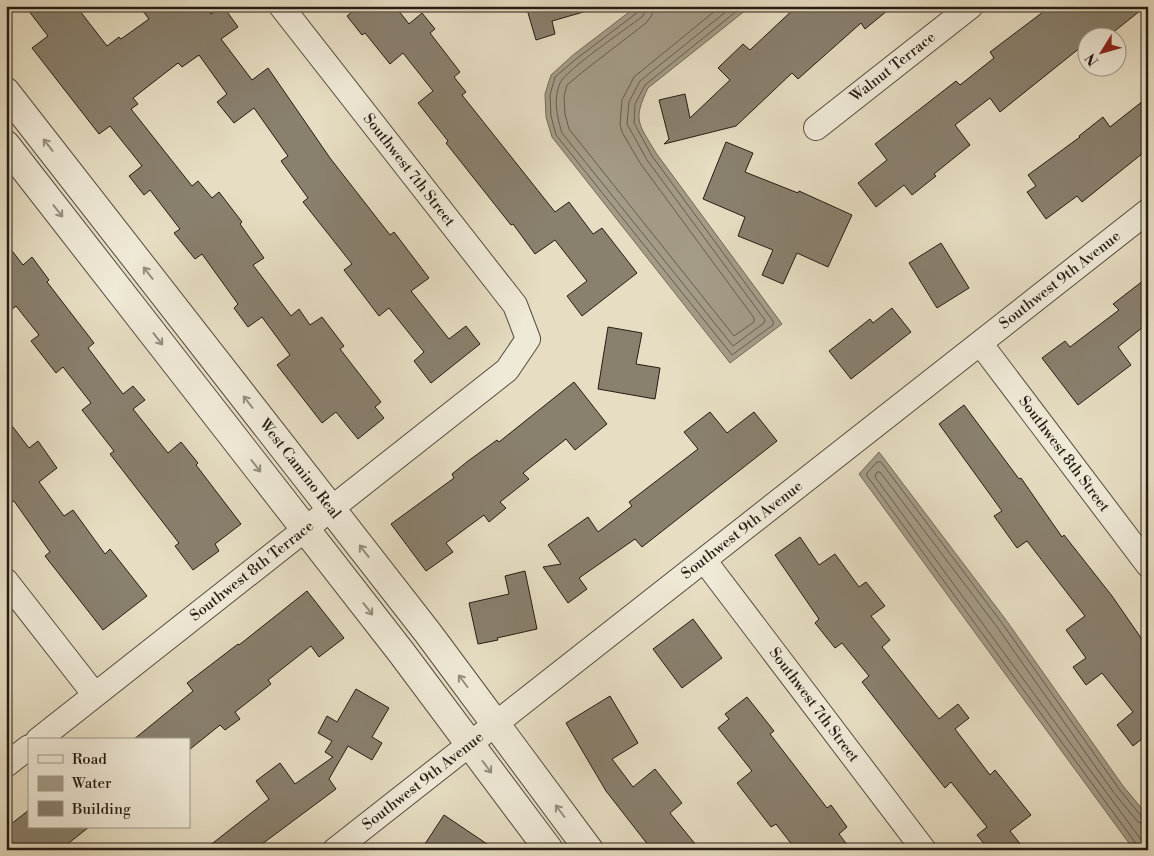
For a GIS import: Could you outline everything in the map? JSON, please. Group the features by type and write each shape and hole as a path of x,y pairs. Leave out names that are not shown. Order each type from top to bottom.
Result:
{"street":[{"name":"Southwest 7th Street","path":"282,6 515,305 528,339"},
{"name":"Walnut Terrace","path":"816,128 971,6"},
{"name":"West Camino Real","path":"6,92 428,634 589,850"},
{"path":"6,145 396,645 549,850"},
{"name":"Southwest 9th Avenue","path":"336,850 1148,211"},
{"name":"Southwest 8th Terrace","path":"41,738 507,370 528,339"},
{"name":"Southwest 8th Street","path":"980,343 1146,560"},
{"name":"Southwest 7th Street","path":"704,560 924,850"},
{"path":"6,581 95,695"},
{"path":"6,764 28,748"}],"water":[{"path":"637,6 751,6 648,88 639,115 642,128 656,153 782,324 730,363 552,137 546,117 545,94 551,75 573,55"},
{"path":"879,452 1006,620 1123,786 1148,816 1148,850 1134,850 859,474"}],"building":[{"path":"25,6 76,6 107,46 119,37 121,39 149,19 139,6 205,6 211,14 223,6 238,27 221,39 252,80 268,68 330,158 390,235 394,232 429,278 411,291 449,339 466,326 480,344 431,383 414,361 424,352 389,308 379,316 344,270 352,264 303,202 308,198 281,161 288,156 254,108 234,123 217,102 227,94 199,55 182,67 178,63 133,98 138,104 131,109 192,186 198,181 212,198 219,192 242,222 240,224 264,258 253,265 291,316 299,309 310,325 322,317 344,346 340,349 381,402 375,407 384,418 358,439 336,412 322,423 277,365 290,355 262,317 248,327 234,308 238,304 202,254 195,259 174,233 180,229 150,190 144,195 129,176 142,166 110,126 99,134 32,48 48,36"},
{"path":"359,6 395,6 409,24 422,13 435,29 430,33 460,72 454,77 466,92 462,95 555,212 569,202 593,234 602,228 637,273 582,316 567,296 587,281 555,240 535,254 513,224 511,225 446,143 448,141 418,103 433,91 403,53 390,64 365,33 362,35 347,16"},
{"path":"526,6 586,6 587,11 552,21 555,34 536,40"},
{"path":"797,6 893,6 865,29 861,23 798,79 792,73 736,126 664,144 669,139 659,100 685,94 690,118 730,80 718,68 743,44 750,50"},
{"path":"1051,6 1146,6 1118,28 1076,28 1076,51 1000,112 990,98 955,125 970,145 934,174 936,176 912,195 904,185 876,207 858,183 887,160 875,144 956,81 960,85 994,58 990,52"},
{"path":"1148,97 1148,149 1082,202 1077,196 1046,219 1027,192 1036,186 1028,175 1080,137 1103,117 1110,127"},
{"path":"726,142 753,153 745,172 798,193 799,191 852,215 828,267 797,253 783,284 762,275 773,250 738,236 745,217 703,199"},
{"path":"6,243 23,265 32,257 49,280 47,282 94,343 88,348 123,394 133,386 145,400 133,409 168,453 181,442 241,524 215,544 219,551 193,570 175,546 179,543 110,454 114,451 82,410 91,403 63,367 56,373 31,341 39,335 16,306 6,314"},
{"path":"941,243 969,288 937,308 909,263"},
{"path":"1148,277 1148,323 1118,347 1131,365 1078,405 1042,358 1065,341 1070,347 1119,310 1113,304"},
{"path":"892,308 911,332 851,379 829,351 870,319 873,323"},
{"path":"608,327 642,333 636,364 660,368 655,399 598,389"},
{"path":"574,382 607,424 575,450 566,439 523,473 529,479 500,502 506,508 489,522 484,515 446,543 453,552 426,571 391,524 454,478 452,474 468,461 497,440 499,442"},
{"path":"964,405 1019,479 1021,478 1062,537 1064,535 1112,596 1148,648 1148,734 1133,746 1117,725 1133,712 1102,673 1086,685 1073,667 1086,658 1066,630 1085,616 1027,541 1017,548 994,516 1002,511 939,424"},
{"path":"710,412 727,433 754,412 777,441 642,547 635,539 579,578 587,589 568,603 543,567 561,564 548,545 588,517 598,532 632,506 629,502 698,449 684,432"},
{"path":"6,418 29,448 38,441 57,468 39,482 64,516 73,510 105,554 110,549 147,596 103,630 45,556 50,552 14,501 6,506"},
{"path":"800,537 819,565 835,554 859,587 866,582 885,606 871,616 890,640 882,647 939,719 958,704 969,718 955,729 990,775 995,770 1031,815 1010,831 1025,850 989,850 977,835 987,827 951,782 945,788 862,682 869,676 842,643 835,648 815,623 819,619 775,555"},
{"path":"525,571 537,629 478,644 469,603 509,594 505,576"},
{"path":"307,591 344,638 319,657 311,646 268,680 271,684 235,712 240,719 225,730 220,725 190,749 190,738 135,738 193,691 187,683"},
{"path":"693,619 722,658 682,688 653,649"},
{"path":"356,689 389,708 372,737 382,743 372,760 348,746 329,779 336,789 254,850 204,850 269,799 256,781 280,763 295,784 333,757 325,752 332,741 318,733 327,716 337,722"},
{"path":"610,696 638,743 612,759 633,787 655,769 682,803 670,813 700,850 652,850 606,791 566,723"},
{"path":"747,697 774,731 770,734 827,808 831,805 847,827 839,834 851,850 796,850 776,824 771,827 737,783 752,771 718,728 729,719 725,714"},
{"path":"28,811 28,828 88,828 60,850 18,850 6,835 6,828"},
{"path":"444,815 496,850 421,850"}]}
